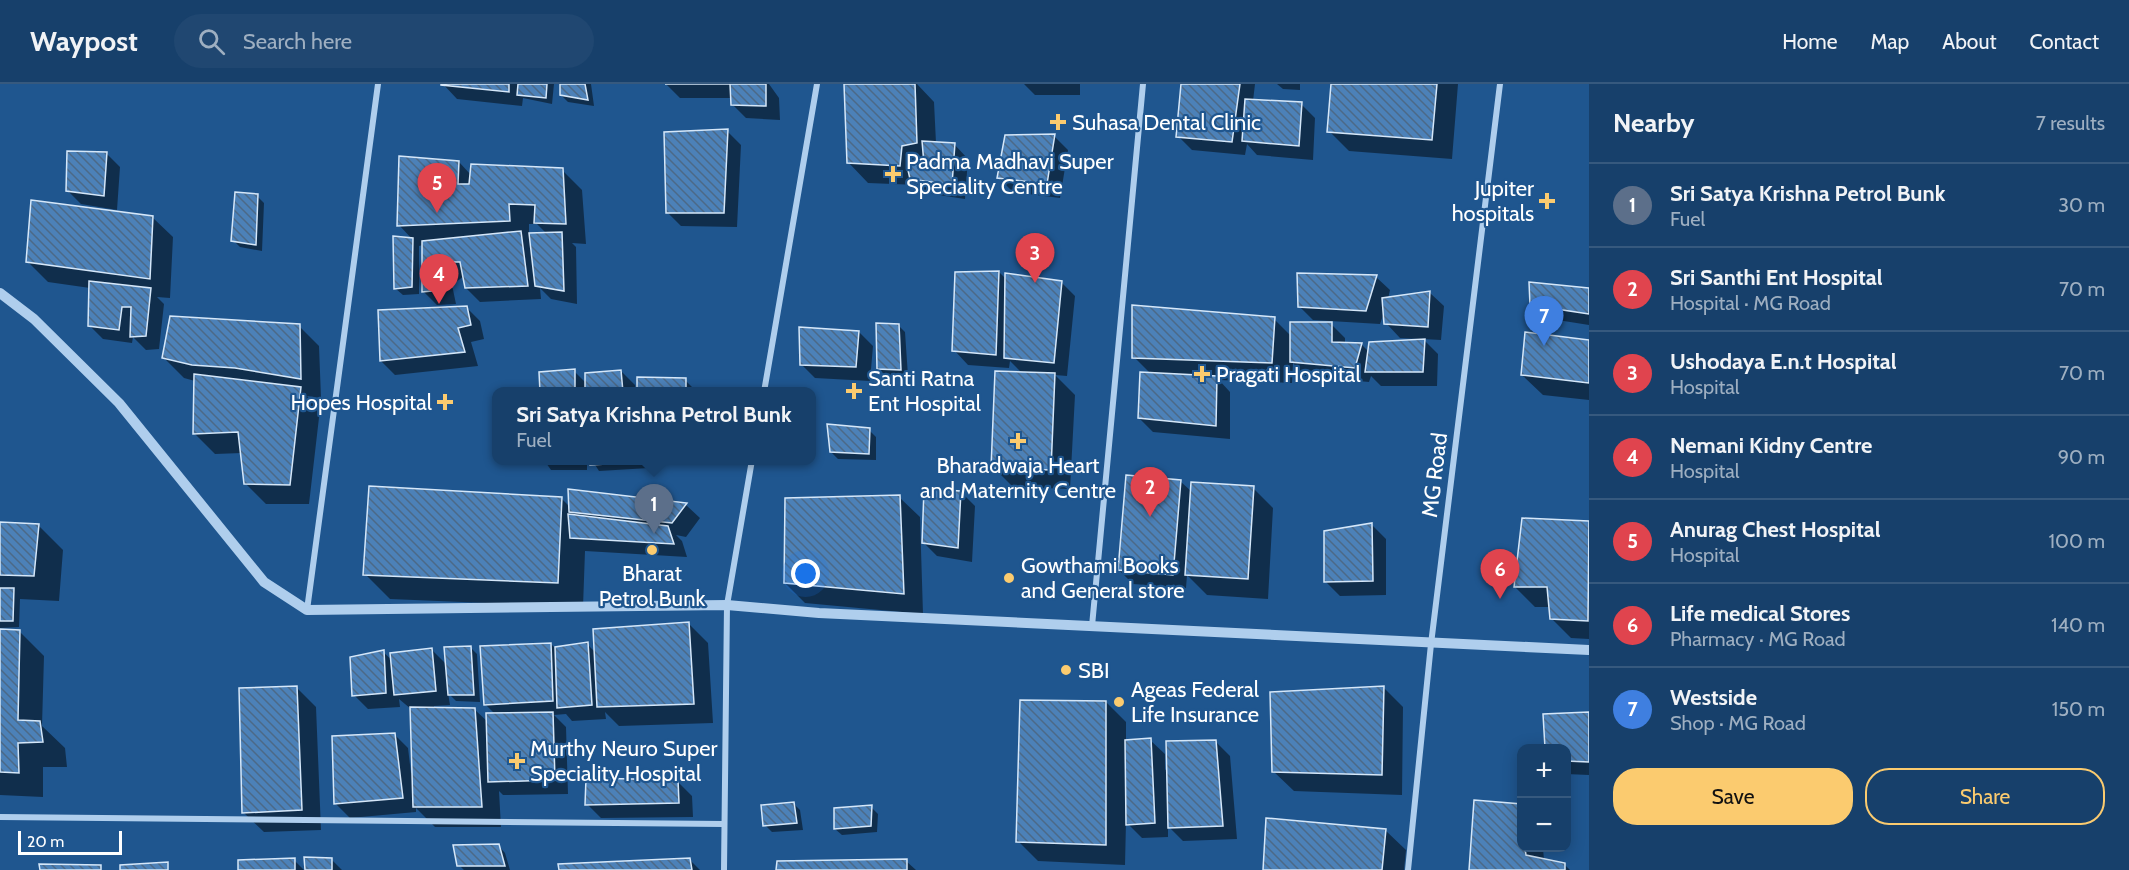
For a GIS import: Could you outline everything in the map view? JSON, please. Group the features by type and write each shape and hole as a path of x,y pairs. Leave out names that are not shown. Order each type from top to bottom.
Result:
{"street":[{"path":"307,610 378,84"},
{"path":"765,387 817,84"},
{"path":"1092,626 1143,84"},
{"name":"MG Road","path":"1408,870 1431,644 1500,84"},
{"path":"0,293 34,319 119,403 264,582 307,610 727,605 819,613 1589,650"},
{"path":"724,870 727,605 751,465"},
{"path":"0,817 724,824"}],"building":[{"path":"509,84 509,92 441,85"},
{"path":"518,84 547,84 546,98 517,95"},
{"path":"560,84 585,84 588,100 560,95"},
{"path":"730,84 766,84 766,106 731,105"},
{"path":"844,84 915,84 917,143 902,146 900,166 847,163"},
{"path":"1181,84 1240,84 1232,142 1176,137"},
{"path":"1331,84 1437,84 1432,140 1327,132"},
{"path":"1245,99 1302,102 1299,146 1242,141"},
{"path":"728,129 724,213 666,213 664,132"},
{"path":"1055,134 1047,184 997,178 1005,135"},
{"path":"922,141 955,143 952,185 910,179 907,166 924,164"},
{"path":"67,151 107,152 104,196 66,191"},
{"path":"399,156 459,161 458,184 469,184 471,164 563,168 566,224 534,223 535,205 509,204 510,221 397,226"},
{"path":"235,192 258,194 256,245 231,241"},
{"path":"31,200 153,216 150,279 26,262"},
{"path":"521,231 528,286 465,288 460,262 451,262 439,271 443,290 422,292 422,241"},
{"path":"562,232 564,291 535,286 529,233"},
{"path":"393,236 413,238 412,287 394,289"},
{"path":"999,271 996,355 952,351 955,272"},
{"path":"1005,273 1062,281 1054,363 1004,358"},
{"path":"1297,273 1377,275 1366,311 1298,307"},
{"path":"89,281 151,288 146,336 130,337 131,307 122,307 119,330 88,326"},
{"path":"1529,282 1589,288 1589,314 1530,305"},
{"path":"1430,291 1428,327 1384,324 1382,298"},
{"path":"1132,305 1275,317 1272,363 1132,358"},
{"path":"467,306 471,325 458,328 465,352 380,361 378,310"},
{"path":"170,316 300,324 301,379 235,368 192,365 162,358"},
{"path":"1290,322 1332,322 1332,342 1362,343 1355,368 1290,362"},
{"path":"876,323 899,324 901,370 877,369"},
{"path":"799,327 859,331 856,367 800,365"},
{"path":"1525,332 1589,340 1589,383 1521,375"},
{"path":"1425,339 1423,372 1365,372 1369,342"},
{"path":"575,369 575,387 540,387 539,372"},
{"path":"621,370 623,387 585,387 585,373"},
{"path":"995,371 1055,373 1051,470 991,468"},
{"path":"1140,372 1217,376 1216,426 1138,418"},
{"path":"194,374 301,387 290,485 244,484 238,432 193,434"},
{"path":"637,377 686,378 686,387 637,387"},
{"path":"827,424 870,428 869,454 830,452"},
{"path":"1126,475 1181,480 1173,575 1118,570"},
{"path":"1191,482 1254,486 1248,579 1185,575"},
{"path":"369,486 562,497 558,583 363,575"},
{"path":"568,489 687,503 672,523 569,512"},
{"path":"924,489 961,491 958,548 922,543"},
{"path":"900,495 904,594 784,583 785,498"},
{"path":"568,514 668,526 674,544 570,538"},
{"path":"1522,518 1589,521 1588,621 1550,619 1547,587 1514,587"},
{"path":"0,522 39,524 34,576 0,575"},
{"path":"1372,523 1373,581 1324,582 1324,531"},
{"path":"0,588 14,588 13,621 0,621"},
{"path":"689,622 694,704 597,707 593,629"},
{"path":"0,629 20,630 18,720 40,721 43,742 18,743 19,773 0,772"},
{"path":"588,642 592,705 557,708 555,647"},
{"path":"551,643 553,701 484,705 480,646"},
{"path":"471,646 474,695 448,695 444,647"},
{"path":"432,648 436,691 394,695 390,653"},
{"path":"384,650 386,693 352,696 350,657"},
{"path":"297,686 302,810 242,813 239,688"},
{"path":"1384,686 1382,775 1272,772 1270,692"},
{"path":"1020,700 1106,701 1106,845 1016,842"},
{"path":"410,707 475,708 482,807 413,807"},
{"path":"553,712 555,780 488,782 486,713"},
{"path":"1589,712 1589,762 1571,761 1571,744 1545,744 1543,714"},
{"path":"395,733 403,798 334,804 332,736"},
{"path":"1151,738 1155,823 1126,825 1125,740"},
{"path":"1216,740 1223,826 1168,828 1166,741"},
{"path":"586,778 678,780 679,803 585,805"},
{"path":"1474,800 1517,804 1517,852 1526,852 1526,855 1565,863 1565,870 1469,870"},
{"path":"794,802 797,823 763,826 761,805"},
{"path":"872,805 871,826 834,829 834,808"},
{"path":"1266,818 1386,829 1382,870 1263,870"},
{"path":"499,844 505,866 457,866 453,845"},
{"path":"304,857 332,858 332,870 305,870"},
{"path":"295,858 295,870 238,870 238,860"},
{"path":"690,858 692,870 559,870 558,864"},
{"path":"907,859 907,870 776,870 777,861"},
{"path":"168,862 168,870 120,870 120,865"},
{"path":"39,864 101,865 101,870 40,870"}],"place":[{"name":"Suhasa Dental Clinic","path":"1058,122"},
{"name":"Padma Madhavi Super Speciality Centre","path":"893,174"},
{"name":"Jupiter hospitals","path":"1547,201"},
{"name":"Anurag Chest Hospital","path":"437,213"},
{"name":"Ushodaya E.n.t Hospital","path":"1035,283"},
{"name":"Nemani Kidny Centre","path":"439,304"},
{"name":"Westside","path":"1544,346"},
{"name":"Pragati Hospital","path":"1202,374"},
{"name":"Santi Ratna Ent Hospital","path":"854,391"},
{"name":"Hopes Hospital","path":"445,402"},
{"name":"Bharadwaja Heart and Maternity Centre","path":"1018,441"},
{"name":"Sri Santhi Ent Hospital","path":"1150,517"},
{"name":"Sri Satya Krishna Petrol Bunk","path":"654,534"},
{"name":"Bharat Petrol Bunk","path":"652,550"},
{"name":"Gowthami Books and General store","path":"1009,578"},
{"name":"Life medical Stores","path":"1500,599"},
{"name":"SBI","path":"1066,670"},
{"name":"Ageas Federal Life Insurance","path":"1119,702"},
{"name":"Murthy Neuro Super Speciality Hospital","path":"517,761"}]}
